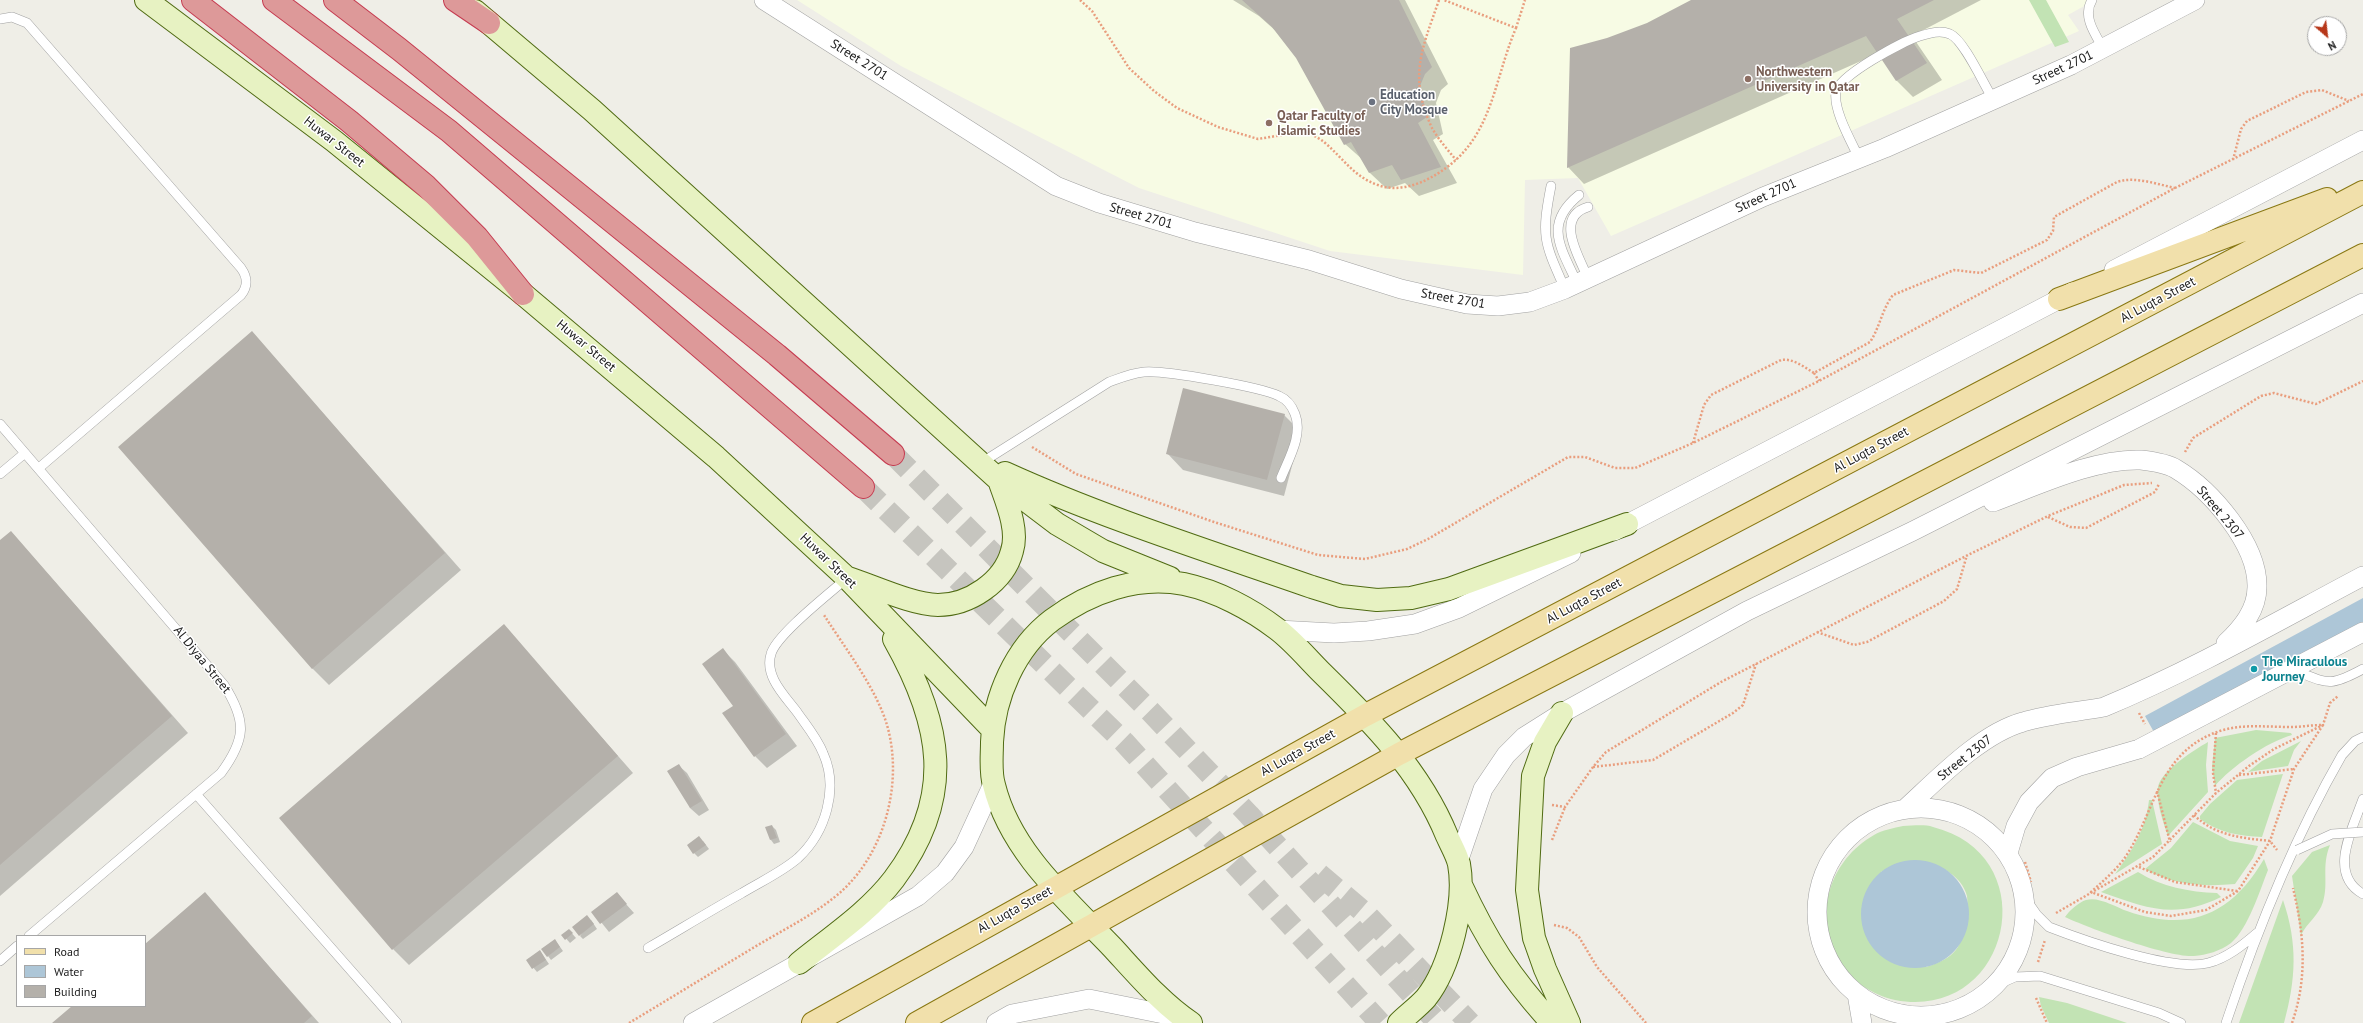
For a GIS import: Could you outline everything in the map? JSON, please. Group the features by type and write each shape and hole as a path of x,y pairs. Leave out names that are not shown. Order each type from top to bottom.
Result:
{"highway":[{"path":"193,0 349,121 426,186 477,237 523,294"},
{"path":"274,0 449,131 863,486"},
{"path":"335,0 399,49 777,355 893,454"},
{"path":"455,0 489,23"}],"main road":[{"name":"Huwar Street","path":"146,0 334,141 523,294 716,457 847,578 993,730"},
{"path":"462,0 592,110 999,480 1056,524 1103,551 1184,584 1233,601 1278,630 1366,715 1399,754 1421,786 1442,823 1458,862 1461,885 1453,935 1442,970 1426,999 1399,1023"},
{"path":"2059,299 2306,205 2363,189"},
{"name":"Al Luqta Street","path":"813,1023 1366,715 2363,192"},
{"path":"916,1023 1399,754 2363,255"},
{"path":"981,463 1052,495 1297,582 1341,596 1376,600 1411,598 1449,589 1627,524"},
{"path":"847,578 920,603 938,605 962,602 984,590 1003,572 1013,551 1013,527 999,480"},
{"path":"1184,584 1146,582 1108,589 1073,605 1042,628 1014,665 1001,692 993,730 993,784 1008,822 1029,856 1055,888 1144,981 1187,1020"},
{"path":"799,963 862,912 894,879 917,843 930,810 937,776 935,740 926,707 907,662 881,615"},
{"path":"1562,713 1538,758 1533,776 1527,890 1534,938 1545,969 1569,1023"},
{"path":"1461,885 1480,925 1499,959 1524,992 1552,1023"}],"street":[{"name":"Street 2701","path":"764,0 1056,186 1099,203 1195,232 1309,260 1401,290 1467,304 1498,306 1530,302 1577,283 1763,197 1859,158 2071,65 2194,0"},
{"path":"1278,630 1334,633 1368,631 1414,624 1459,608 1627,524 2363,140"},
{"path":"1458,862 1483,789 1506,755 1524,738 1562,713 1747,611 1913,531 2363,303"},
{"name":"Street 2307","path":"1913,531 2094,465 2141,460 2175,468 2201,488 2224,513 2242,538 2254,562 2257,587 2252,609 2241,629 2212,656"},
{"name":"Street 2307","path":"1905,809 1980,744 1998,733 2021,722 2104,707 2212,656 2363,576"},
{"path":"2016,856 1980,826 1963,816 1925,808 1905,809 1870,821 1854,832 1830,860 1821,883 1816,914 1818,932 1832,967 1857,994 1886,1010 1918,1019 1960,1008 1978,998 1994,986 2014,958 2020,942 2028,890 2015,866 2016,856 2016,826 2029,802 2052,778 2077,767 2139,749 2293,670 2363,632"},
{"path":"693,1023 918,896 945,873 964,847 993,784"},
{"path":"1857,994 1862,1023"},
{"path":"996,1023 1012,1014 1089,999 1187,1020"}],"lane":[{"path":"2088,2 2088,18 2103,48"},
{"path":"0,19 12,17 27,23 241,268 247,280 246,287 241,295 39,468"},
{"path":"1859,158 1836,103 1836,91 1841,82 1870,62 1918,36 1937,32 1951,34 1961,44 1993,99"},
{"path":"1551,186 1545,219 1545,241 1577,283"},
{"path":"1577,283 1561,248 1557,229 1562,211 1579,195"},
{"path":"1577,283 1570,229 1574,215 1580,209 1588,207"},
{"path":"981,463 1109,382 1144,372 1163,372 1271,392 1289,404 1298,423 1298,434 1281,478"},
{"name":"Al Diyaa Street","path":"0,424 224,685 238,706 241,730 236,754 221,773 30,935"},
{"path":"0,474 25,453"},
{"path":"648,948 784,868 809,846 818,832 829,801 829,777 824,754 817,740 776,684 769,664 771,654 782,637 847,578"},
{"path":"2293,670 2323,681 2335,682 2363,669"},
{"path":"2226,1023 2258,932 2293,852 2342,754 2355,741 2363,737"},
{"path":"196,794 397,1023"},
{"path":"2363,799 2345,851 2344,864 2345,876 2350,884 2363,894"},
{"path":"2293,852 2332,834 2363,832"},
{"path":"2028,890 2037,915 2049,927 2171,964 2194,965 2209,962 2242,946 2258,932"},
{"path":"0,961 16,947"},
{"path":"1994,986 2015,977 2040,976 2159,1013 2181,1023"}],"path":[{"path":"1080,0 1092,10 1129,68 1154,91 1177,108 1218,127 1258,139 1306,131 1324,142 1348,168 1379,186 1397,188 1418,184 1438,174 1456,160 1485,119 1496,94 1525,0"},
{"path":"1439,0 1423,44 1418,81 1421,100 1433,129 1456,160"},
{"path":"1444,0 1516,28"},
{"path":"2233,160 2241,129 2247,121 2306,92 2322,90 2350,101"},
{"path":"1020,438 1049,459 1076,474 1318,555 1365,559 1407,549 1428,539 1568,457 1585,457 1615,468 1635,468 1693,443 1819,381 2175,188 2363,94"},
{"path":"1814,373 1870,342 1875,335 1887,303 1893,296 1954,270 1981,273 2047,240 2053,230 2054,217 2117,182 2126,179 2175,188"},
{"path":"1693,443 1704,404 1711,395 1781,360 1788,359 1814,373 1819,381"},
{"path":"1552,842 1565,807 1593,767 1606,752 1721,682 1968,555 2048,516 2124,485 2160,483 2169,478 2193,438 2261,396 2274,393 2316,404 2363,381"},
{"path":"2048,516 2070,527 2086,528 2154,492 2160,483"},
{"path":"1817,632 1854,645 1867,642 1944,601 1957,589 1968,555"},
{"path":"1593,767 1653,760 1733,713 1743,705 1756,664"},
{"path":"2091,892 2145,912 2171,916 2206,910 2238,891 2270,841 2294,769 2323,724 2330,702 2342,694"},
{"path":"2091,892 2112,873 2128,854 2161,780 2184,752 2206,736 2242,726 2290,727 2323,724"},
{"path":"2054,915 2091,892 2139,867 2170,842 2216,793 2274,749 2323,724"},
{"path":"2216,733 2213,773 2216,793"},
{"path":"2238,776 2294,769"},
{"path":"2156,791 2170,842"},
{"path":"1531,803 1565,807"},
{"path":"2194,815 2203,824 2238,838 2270,841 2280,854"},
{"path":"2016,856 2028,890"},
{"path":"2139,867 2175,882 2238,891"},
{"path":"2292,883 2304,955 2302,982 2292,1023"},
{"path":"2052,908 2058,912"},
{"path":"1552,921 1554,925"},
{"path":"1534,938 1554,925 1567,928 1579,937 1597,967 1646,1023"},
{"path":"2037,966 2045,940"},
{"path":"2036,998 2046,1022"}],"shaded area":[{"name":"Qatar Faculty of Islamic Studies","path":"797,0 2095,0 2068,15 2079,31 1611,236 1578,178 1525,180 1523,275 1330,251 1139,188 901,66"}],"green space":[{"path":"2029,0 2046,0 2069,42 2055,47"},
{"path":"2256,730 2291,733 2292,735 2272,743 2250,756 2230,771 2215,786 2212,767 2215,738"},
{"path":"2301,741 2294,750 2288,766 2248,772 2262,761"},
{"path":"2208,742 2206,765 2208,792 2168,836 2160,812 2158,799 2158,787 2160,781 2171,768"},
{"path":"2283,774 2262,837 2246,836 2222,831 2200,819 2200,816 2210,804 2237,780"},
{"path":"2149,800 2152,800 2162,844 2115,874 2137,839 2145,821"},
{"path":"2193,822 2230,841 2258,846 2253,858 2235,884 2188,884 2166,879 2145,869 2171,848"},
{"path":"1918,825 1933,827 1969,844 1992,869 2002,900 2000,933 1988,963 1966,986 1934,1000 1895,1000 1887,998 1862,986 1848,974 1837,959 1830,942 1826,924 1830,890 1837,873 1846,859 1859,846 1877,833 1903,826","holes":["1923,861 1944,869 1956,877 1961,883 1967,896 1964,928 1956,950 1944,959 1926,967 1881,872 1894,865"]},
{"path":"2330,845 2325,867 2325,895 2323,902 2319,911 2301,935 2292,876 2312,852"},
{"path":"2264,859 2268,870 2253,909 2243,928 2231,943 2208,954 2194,956 2167,952 2110,935 2065,917 2083,901 2096,899 2127,911 2149,917 2170,920 2189,919 2206,914 2222,906 2237,894 2251,878"},
{"path":"2138,872 2166,885 2186,890 2217,893 2221,897 2204,904 2175,910 2147,907 2101,892"},
{"path":"2283,900 2291,932 2294,962 2291,991 2284,1023 2239,1023"},
{"path":"2039,997 2067,1003 2127,1023 2049,1023 2041,1006"}],"water":[{"name":"The Miraculous Journey","path":"2363,598 2363,622 2155,734 2145,716"},
{"path":"1915,860 1936,864 1953,876 1965,893 1969,914 1965,935 1953,952 1936,964 1915,968 1894,964 1877,952 1865,935 1861,914 1865,893 1877,876 1894,864"}],"building":[{"name":"Education City Mosque","path":"1242,0 1399,0 1432,67 1425,74 1420,86 1427,117 1418,123 1441,167 1401,180 1392,165 1369,173 1351,142 1344,145 1296,58 1272,27"},
{"path":"1691,0 1934,0 1897,19 1927,63 1896,81 1866,36 1567,168 1570,48 1607,38 1647,23"},
{"path":"252,331 445,553 312,669 118,447"},
{"path":"1183,388 1285,414 1267,480 1166,454"},
{"path":"11,531 172,716 0,865 0,540"},
{"path":"504,624 618,756 392,950 279,818"},
{"path":"723,648 786,734 754,757 722,713 733,706 702,664"},
{"path":"679,764 702,801 690,808 667,771"},
{"path":"772,825 777,838 770,840 765,827"},
{"path":"699,836 706,845 693,854 687,845"},
{"path":"205,892 312,1016 304,1023 52,1023 71,1007 146,1007 146,943"},
{"path":"617,892 627,904 600,924 591,912"},
{"path":"587,915 594,924 579,936 572,927"},
{"path":"569,929 573,933 565,940 561,935"},
{"path":"555,939 560,947 547,957 541,949"},
{"path":"540,950 546,960 532,969 526,960"}],"tunnel":[{"path":"893,454 1150,711 1249,815 1438,1023"},
{"path":"863,487 1124,742 1380,1023"},
{"path":"1319,874 1367,915 1470,1023"}],"place":[{"name":"Northwestern University in Qatar","path":"1748,79"},
{"name":"Education City Mosque","path":"1372,102"},
{"name":"Qatar Faculty of Islamic Studies","path":"1269,123"},
{"name":"The Miraculous Journey","path":"2254,669"}]}
